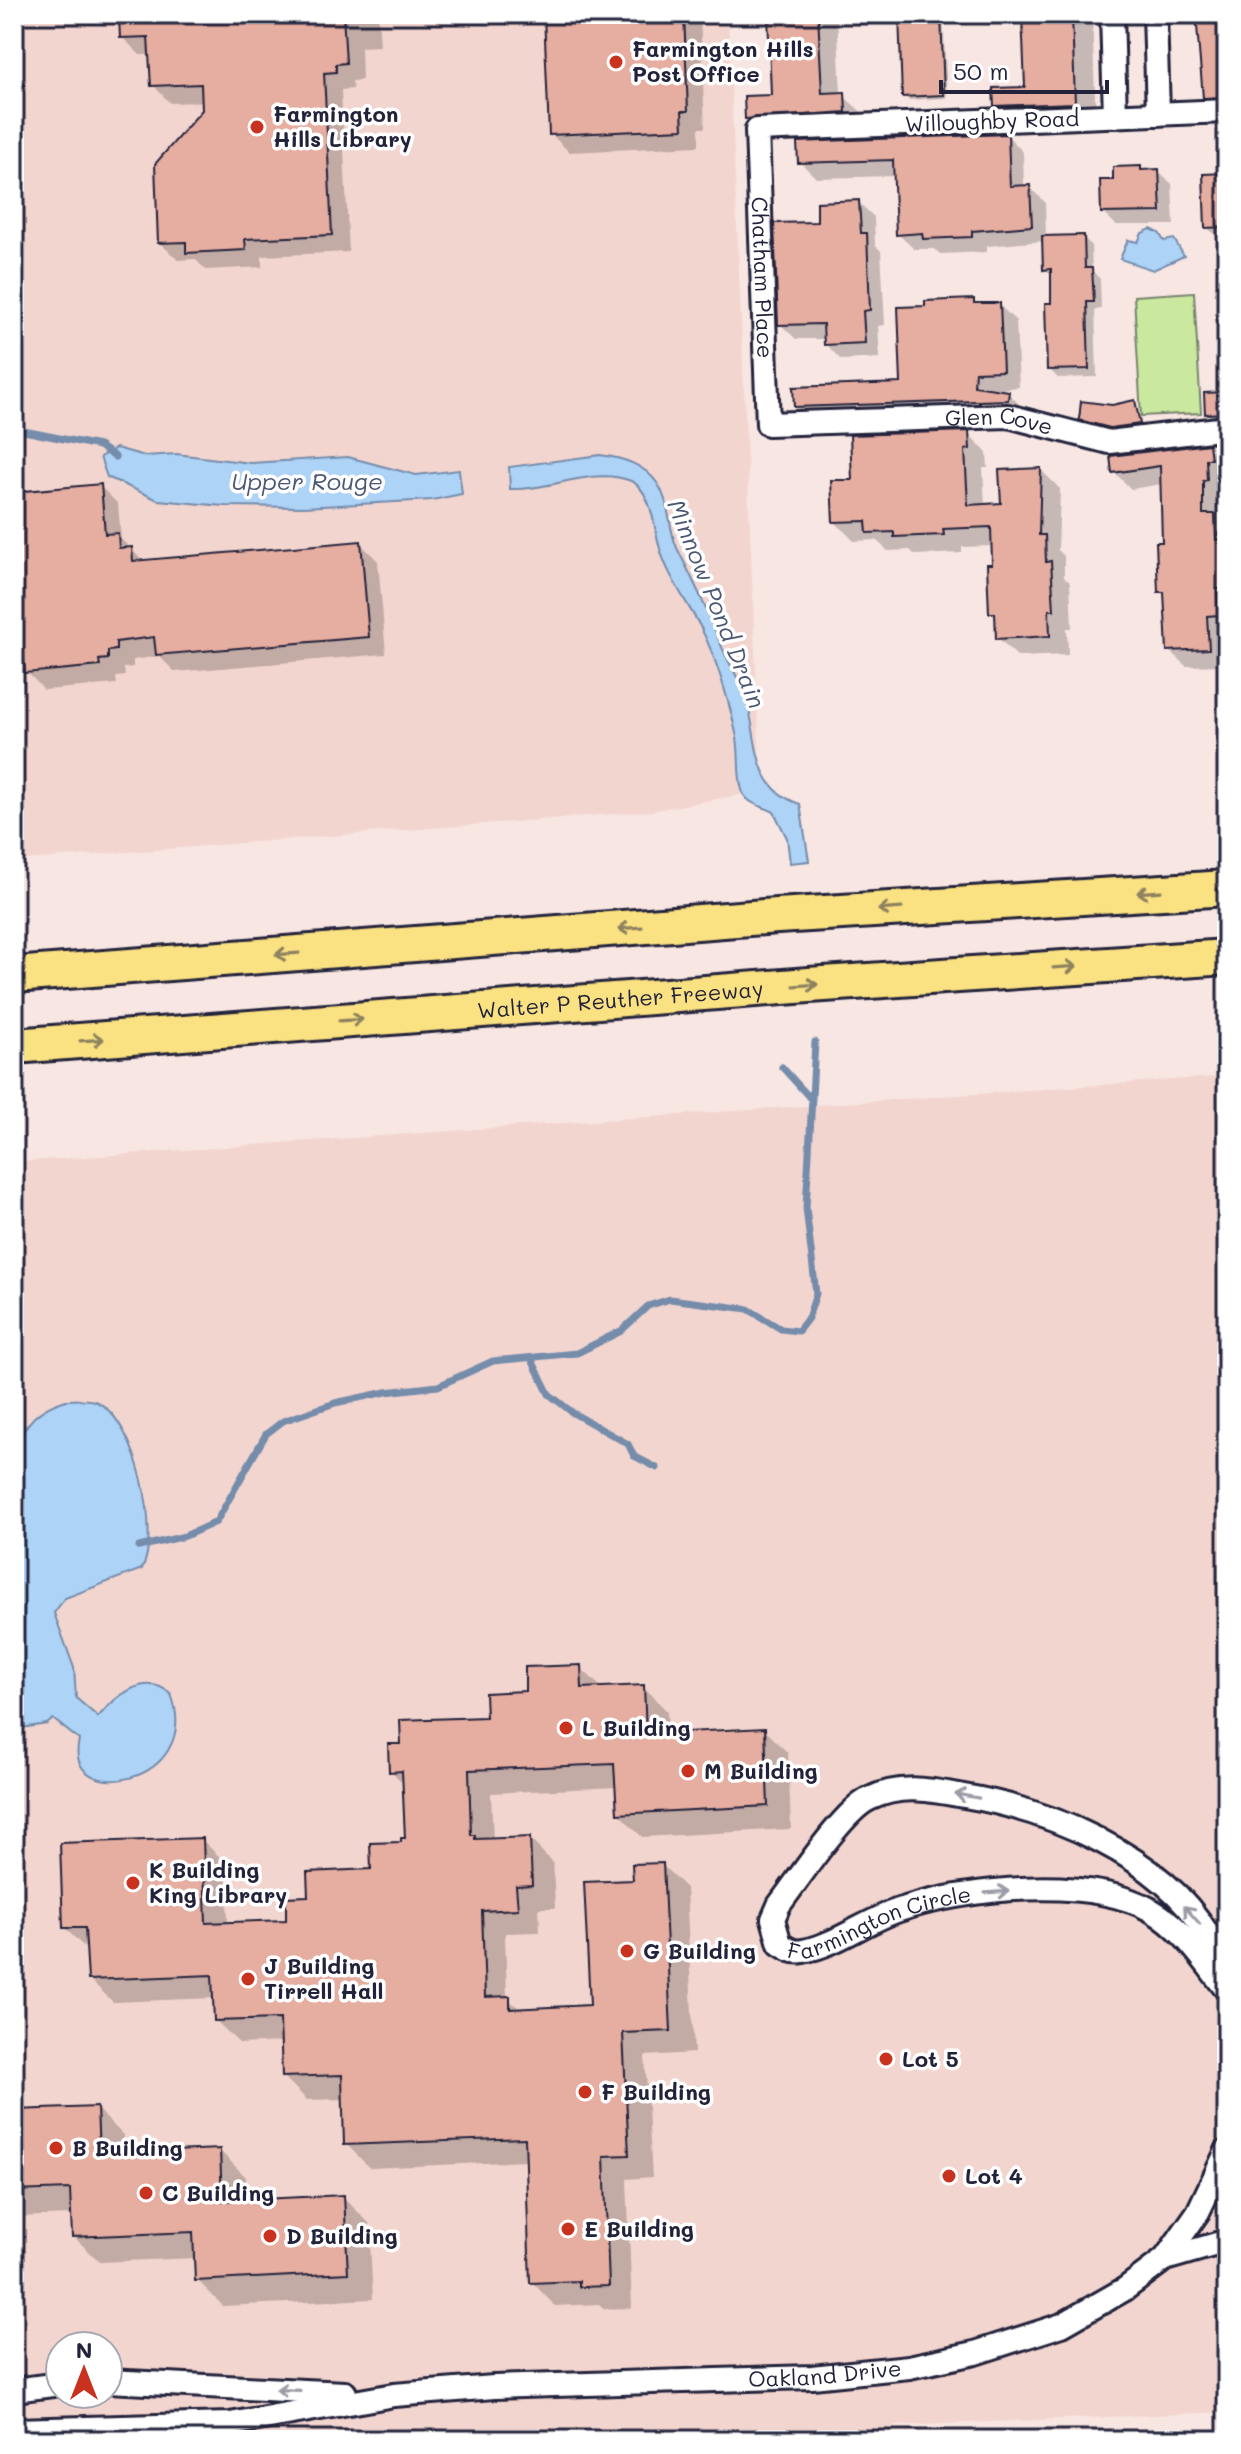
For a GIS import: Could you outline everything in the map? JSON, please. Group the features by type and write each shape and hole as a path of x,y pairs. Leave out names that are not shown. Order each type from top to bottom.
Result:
{"highway":[{"path":"14,975 777,916 1227,888"},
{"name":"Walter P Reuther Freeway","path":"14,1046 778,987 1227,957"}],"street":[{"path":"1112,14 1115,116"},
{"path":"1155,14 1158,114"},
{"name":"Willoughby Road","path":"757,130 1227,111"},
{"name":"Chatham Place","path":"757,130 768,424"},
{"name":"Glen Cove","path":"768,424 1008,416 1109,442 1227,428"},
{"name":"Farmington Circle","path":"1227,1984 1206,1931 1173,1895 1132,1861 1039,1812 922,1789 883,1793 853,1810 779,1905 773,1919 780,1944 797,1952 821,1945 898,1910 940,1899 1030,1891 1106,1895 1150,1909 1168,1921 1227,1990"},
{"path":"1165,2259 1198,2212 1227,2151"},
{"name":"Oakland Drive","path":"14,2430 230,2424 394,2395 494,2387 812,2377 909,2367 975,2353 1062,2325 1125,2289 1165,2259 1227,2241"},
{"name":"Oakland Drive","path":"124,2382 394,2395"},
{"path":"14,2390 44,2386"}],"shaded area":[{"path":"14,14 728,14 761,791 651,811 14,861"},
{"path":"1227,1076 1227,2412 894,2426 893,2440 14,2440 14,1162"}],"green space":[{"path":"1194,292 1201,413 1141,416 1134,296"}],"water":[{"path":"1151,229 1159,233 1164,241 1174,239 1184,256 1153,270 1120,259 1128,240 1138,242 1142,233"},
{"name":"Upper Rouge","path":"116,448 145,456 176,454 251,463 348,457 416,475 459,470 462,494 432,500 304,507 224,506 158,500 107,477 100,457"},
{"path":"600,455 640,467 662,491 677,548 743,691 764,774 784,796 800,804 809,861 790,863 787,838 774,812 752,803 743,793 737,740 722,679 701,628 666,564 643,491 631,481 602,476 510,489 509,467"},
{"path":"66,1400 94,1401 111,1413 124,1431 134,1454 147,1505 149,1530 142,1569 65,1598 54,1613 74,1668 76,1698 98,1717 122,1694 141,1686 151,1685 171,1694 176,1725 169,1749 152,1767 131,1777 110,1780 91,1775 79,1762 79,1740 53,1719 47,1724 14,1729 14,1449 34,1418"}],"building":[{"name":"Farmington Hills Library","path":"147,14 343,14 346,63 336,64 336,72 324,73 332,235 245,239 246,250 186,253 186,242 158,243 155,164 202,110 201,84 151,86 148,37 120,38 119,17"},
{"name":"Farmington Hills Post Office","path":"544,14 684,14 688,111 682,111 683,129 549,135"},
{"path":"768,14 818,14 822,93 845,92 846,112 745,119 744,96 771,95"},
{"path":"899,14 941,14 944,95 902,97"},
{"path":"1022,14 1072,14 1075,103 994,106 993,88 1025,87"},
{"path":"1196,14 1227,14 1227,97 1203,98"},
{"path":"1008,134 1010,186 1030,185 1032,226 972,231 972,237 923,239 922,233 896,235 893,160 798,163 797,142"},
{"path":"1141,166 1141,170 1159,169 1161,212 1101,213 1100,180 1113,180 1113,167"},
{"path":"1227,173 1227,227 1205,228 1203,174"},
{"path":"859,200 861,233 867,233 870,310 863,311 865,343 824,345 823,324 778,325 774,223 817,222 817,202"},
{"path":"1084,235 1085,268 1092,268 1094,302 1087,302 1089,369 1047,370 1045,303 1051,303 1051,269 1043,270 1042,236"},
{"path":"974,299 974,303 1000,303 1003,371 975,372 974,386 1009,391 1008,400 794,407 793,387 901,383 898,307 925,306 925,301"},
{"path":"1227,392 1227,413 1205,414 1204,393"},
{"path":"1135,400 1140,424 1110,428 1079,420 1081,401 1112,405"},
{"path":"969,431 970,449 965,450 968,505 1001,503 999,470 1041,468 1039,535 1045,535 1046,562 1051,561 1054,610 1049,610 1050,636 996,639 995,613 989,613 987,564 992,564 991,527 943,529 944,535 894,537 894,532 867,533 866,521 833,522 831,480 852,480 850,435"},
{"path":"1209,444 1211,459 1206,459 1203,514 1215,514 1216,540 1221,540 1222,589 1217,589 1219,615 1207,616 1209,649 1167,651 1164,592 1158,592 1156,542 1162,542 1160,466 1112,473 1110,456"},
{"path":"101,484 105,534 118,533 119,548 132,547 133,561 361,541 369,637 156,655 154,637 116,642 116,650 108,651 108,659 99,660 100,666 25,673 14,553 14,492"},
{"path":"581,1665 582,1688 644,1685 646,1734 765,1728 768,1806 617,1814 614,1764 469,1770 471,1835 475,1835 475,1839 530,1837 532,1885 516,1886 518,1909 482,1911 485,1997 510,1996 510,2009 590,2005 584,1882 633,1880 632,1864 663,1863 671,2031 623,2033 629,2155 604,2156 609,2286 579,2287 579,2281 530,2283 525,2138 344,2145 342,2075 282,2077 280,2019 214,2021 212,1975 88,1980 85,1928 63,1928 60,1843 203,1838 206,1923 286,1920 286,1897 308,1896 307,1872 371,1869 370,1843 401,1842 401,1838 405,1838 402,1771 389,1772 388,1744 401,1744 400,1720 486,1717 485,1693 525,1691 525,1667"},
{"path":"97,2107 99,2154 220,2149 222,2201 344,2195 348,2273 195,2281 193,2232 72,2237 70,2189 14,2191 14,2110"}],"waterway":[{"name":"Minnow Pond Drain","path":"14,429 99,446 115,457"},
{"name":"Minnow Pond Drain","path":"139,1547 185,1536 216,1522 266,1434 283,1421 335,1403 386,1392 438,1386 493,1361 577,1353 621,1331 648,1306 670,1299 748,1309 781,1329 798,1331 808,1318 816,1294 806,1208 815,1042"},
{"path":"782,1067 810,1098"},
{"path":"531,1358 549,1394 573,1413 628,1444 634,1456 657,1468"}],"place":[{"name":"Farmington Hills Post Office","path":"616,62"},
{"name":"Farmington Hills Library","path":"257,127"},
{"name":"L Building","path":"566,1728"},
{"name":"M Building","path":"688,1771"},
{"name":"K Building King Library","path":"133,1883"},
{"name":"G Building","path":"627,1951"},
{"name":"J Building Tirrell Hall","path":"248,1979"},
{"name":"Lot 5","path":"886,2059"},
{"name":"F Building","path":"585,2092"},
{"name":"B Building","path":"56,2148"},
{"name":"Lot 4","path":"949,2176"},
{"name":"C Building","path":"146,2193"},
{"name":"E Building","path":"568,2229"},
{"name":"D Building","path":"270,2236"}]}
